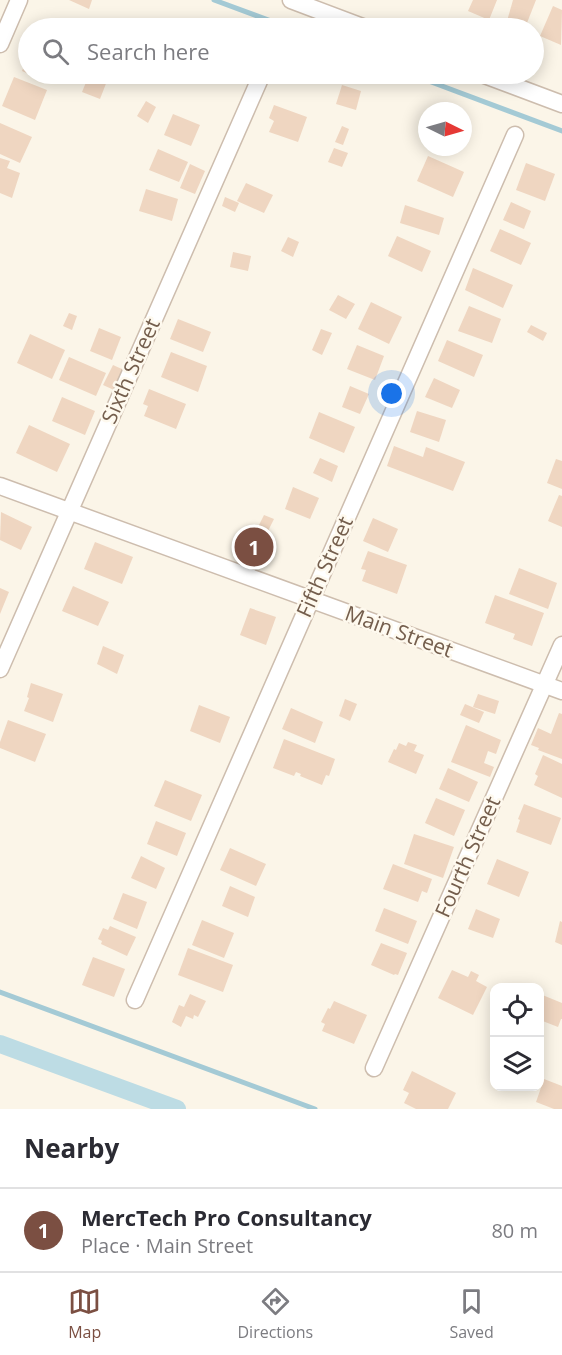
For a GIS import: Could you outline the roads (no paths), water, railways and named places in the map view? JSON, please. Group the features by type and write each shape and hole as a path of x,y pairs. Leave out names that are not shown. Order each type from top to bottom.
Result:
{"street":[{"path":"0,44 19,0"},
{"path":"291,0 339,18"},
{"name":"Sixth Street","path":"0,669 258,84"},
{"path":"509,84 562,104"},
{"name":"Fifth Street","path":"135,1000 515,135"},
{"name":"Main Street","path":"0,486 562,691"},
{"name":"Fourth Street","path":"374,1068 562,645"}],"waterway":[{"path":"214,0 263,18"},
{"path":"437,84 562,131"},
{"path":"0,992 315,1109"},
{"path":"0,1044 177,1109"}],"place":[{"name":"MercTech Pro Consultancy","path":"254,547"}]}
